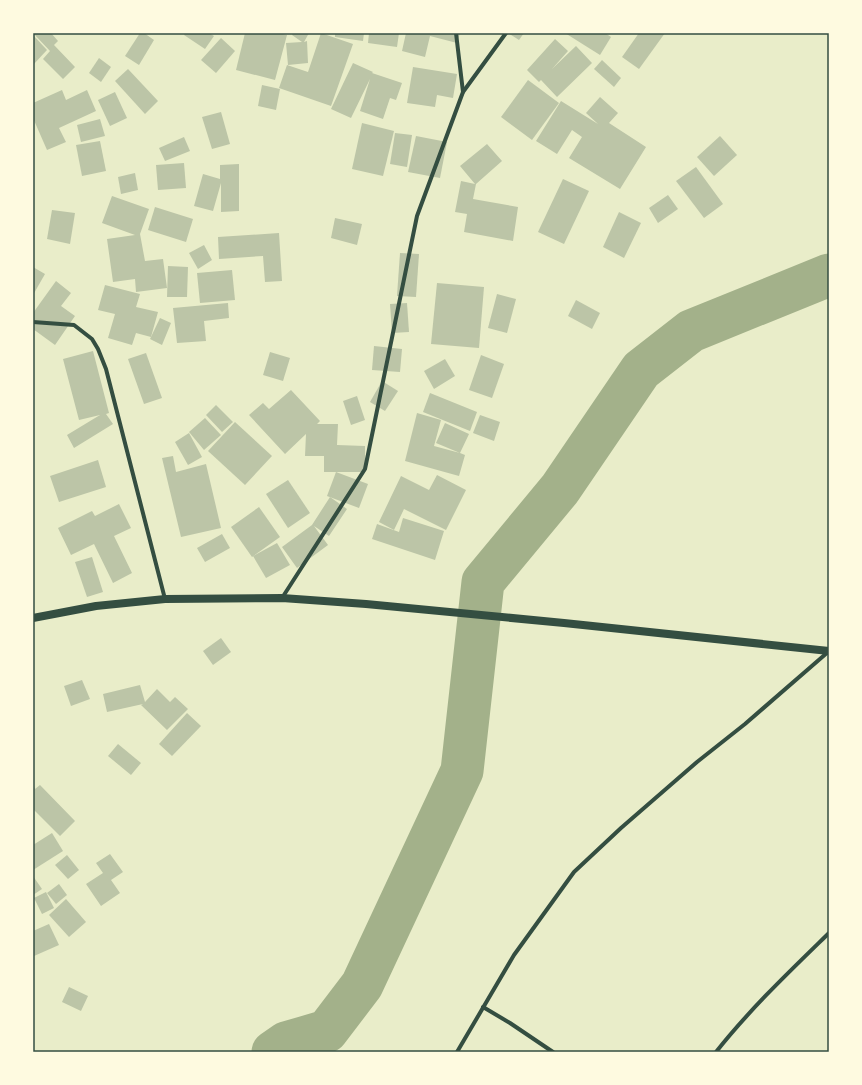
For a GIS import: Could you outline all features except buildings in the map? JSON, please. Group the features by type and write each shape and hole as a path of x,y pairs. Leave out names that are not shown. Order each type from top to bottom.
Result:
{"main road":[{"path":"33,618 96,606 165,599 282,598 564,622 829,651"}],"street":[{"path":"456,33 463,92"},
{"path":"282,598 365,469 417,216 463,92 506,33"},
{"path":"33,322 74,326 92,339 98,349 106,369 165,599"},
{"path":"457,1052 514,955 574,872 638,813 697,762 745,724 829,651"},
{"path":"716,1052 729,1035 779,981 829,933"},
{"path":"483,1007 554,1052"}],"waterway":[{"path":"273,1052 286,1043 327,1031 362,985 462,771 483,582 560,489 641,370 691,331 829,275"}]}
